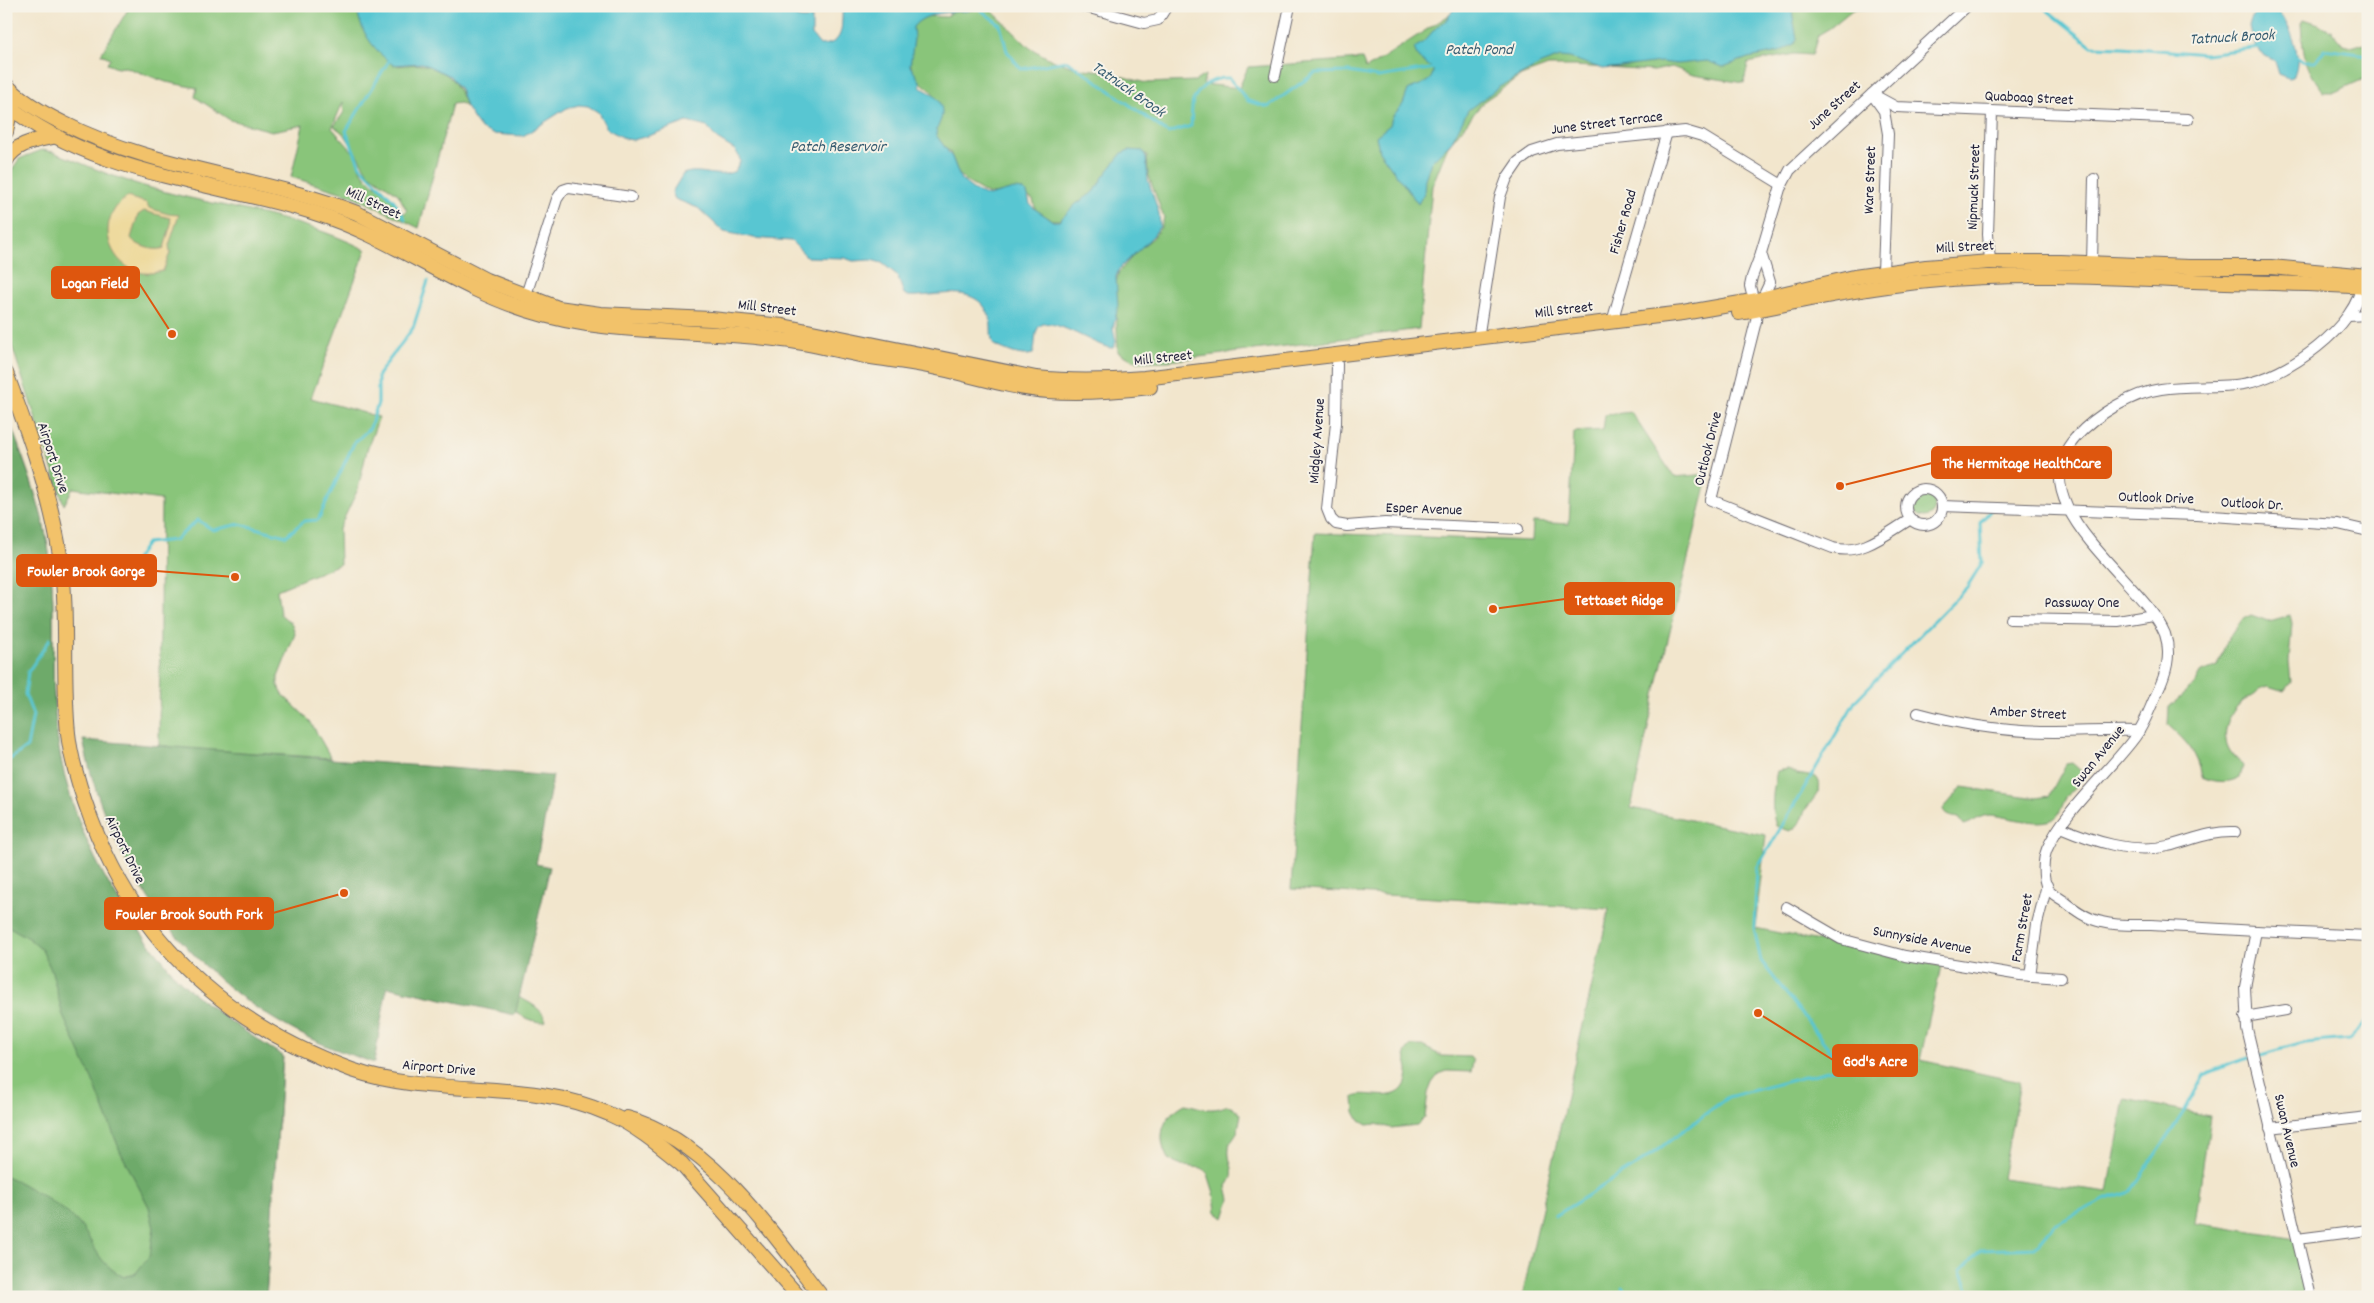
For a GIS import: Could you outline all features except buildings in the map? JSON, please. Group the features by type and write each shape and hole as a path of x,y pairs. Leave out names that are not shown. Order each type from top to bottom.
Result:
{"main road":[{"name":"Mill Street","path":"9,98 57,136 132,166 285,204 336,220 507,304 563,320 617,328 750,336 790,341 919,364 1036,378 1096,382 1153,377 1612,322 1929,281 2039,276 2237,283 2365,281"},
{"name":"Mill Street","path":"9,98 109,143 186,166 313,197 356,213 486,280 558,308 591,313 711,319 783,326 982,372 1025,388 1075,392 1118,390 1664,325 1883,272 1990,262 2092,263 2182,267 2271,267 2365,281"},
{"path":"6,132 9,98"},
{"path":"6,161 17,148 57,136"},
{"name":"Airport Drive","path":"6,373 46,490 59,548 64,587 69,736 77,778 100,842 114,872 136,908 164,947 210,990 265,1030 295,1046 354,1070 401,1082 556,1097 634,1120 656,1130 701,1157 719,1173 744,1199 822,1297"},
{"name":"Airport Drive","path":"605,1112 661,1147 682,1164 799,1297"},
{"name":"Airport Drive","path":"757,1249 777,1277 786,1297"}],"street":[{"path":"1082,6 1144,23 1158,20 1168,6"},
{"path":"1275,76 1290,6"},
{"name":"June Street","path":"1757,303 1750,286 1752,277 1782,185 1800,159 1967,6"},
{"name":"Quaboag Street","path":"1872,94 1896,107 2188,120"},
{"name":"Ware Street","path":"1872,94 1884,111 1888,134 1883,272"},
{"name":"Nipmuck Street","path":"1990,262 1988,234 1992,112"},
{"name":"June Street Terrace","path":"1478,338 1500,197 1514,166 1527,155 1549,146 1685,131 1702,136 1782,185"},
{"name":"Fisher Road","path":"1612,322 1667,132"},
{"path":"2092,263 2094,179"},
{"path":"526,295 557,199 563,190 569,188 631,197"},
{"path":"1757,303 1770,282 1761,253"},
{"name":"Swan Avenue","path":"2047,885 2045,856 2060,827 2139,731 2164,678 2168,663 2168,649 2165,636 2153,615 2106,562 2069,510 2060,488 2061,465 2066,450 2073,440 2100,417 2122,404 2160,389 2244,384 2265,378 2316,348 2348,316 2356,304 2365,281"},
{"name":"Outlook Drive","path":"1757,303 1756,321 1711,500 1833,548 1846,551 1863,547 1911,519"},
{"path":"2348,316 2368,316"},
{"name":"Midgley Avenue","path":"1331,519 1327,509 1336,423 1337,364"},
{"path":"1924,489 1932,491 1940,500 1942,506 1938,518 1931,523 1922,525 1911,519 1907,512 1907,503 1910,496 1924,489"},
{"name":"Outlook Drive","path":"1942,506 2196,515 2329,524 2368,531"},
{"name":"Esper Avenue","path":"1331,519 1336,524 1347,526 1385,523 1518,529"},
{"name":"Passway One","path":"2010,619 2118,621 2153,615"},
{"name":"Amber Street","path":"1918,712 1951,721 2003,728 2053,732 2139,731"},
{"path":"2060,827 2098,841 2130,847 2167,846 2209,833 2235,832"},
{"path":"2047,885 2051,892 2077,911 2101,922 2368,936"},
{"name":"Farm Street","path":"2030,976 2037,924 2047,885"},
{"name":"Sunnyside Avenue","path":"1786,907 1841,939 1905,956 2030,976 2061,978"},
{"name":"Swan Avenue","path":"2256,931 2245,987 2246,1017 2270,1128 2311,1297"},
{"path":"2246,1017 2286,1010"},
{"path":"2270,1128 2368,1117"},
{"path":"2297,1238 2368,1230"}],"green space":[{"path":"130,6 362,6 398,66 423,65 441,71 456,85 466,107 460,103 452,104 419,228 353,196 291,177 303,125 272,131 230,120 195,97 197,88 166,82 125,67 117,68 107,64 110,58 101,54","holes":["343,102 344,112 334,126 345,135 368,173 398,194 407,211 403,214 382,187 373,184 367,178 360,169 356,155 332,128"]},
{"path":"976,6 987,6 1030,48 1052,60 1076,68 1102,71 1146,83 1195,81 1205,75 1203,84 1239,88 1248,67 1362,59 1366,69 1463,6 1896,6 1852,10 1818,35 1812,55 1794,54 1748,63 1744,83 1693,75 1672,67 1654,71 1548,66 1521,76 1484,101 1448,146 1432,186 1419,329 1168,361 1137,362 1118,352 1115,285 1119,272 1138,250 1153,238 1161,227 1164,218 1148,174 1147,155 1129,153 1122,156 1112,167 1099,188 1065,220 1051,220 1036,211 1033,200 1024,194 988,194 965,181 958,173 950,152 935,139 934,95 930,89 919,81 912,71 909,45 912,28 920,18 929,16 947,17 954,10 974,10"},
{"path":"2304,19 2319,24 2332,32 2343,45 2351,47 2368,42 2368,77 2335,92 2324,92 2312,75 2306,60 2301,23"},
{"path":"42,150 53,152 118,178 158,190 279,218 309,227 338,237 366,250 311,398 379,417 367,450 358,489 339,529 340,564 277,590 280,614 292,624 295,634 278,677 278,686 284,696 310,721 331,758 207,750 518,997 535,1006 542,1013 546,1021 537,1022 509,1009 168,746 159,746 161,500 73,488 64,505 10,340 6,322 6,211 12,170 19,159"},
{"path":"6,412 33,488 46,535 52,580 54,692 59,748 75,812 88,843 102,873 119,901 182,983 218,1013 283,1056 266,1297 6,1297"},
{"path":"6,412 33,488 46,535 52,580 54,692 59,748 75,812 88,843 102,873 119,901 182,983 218,1013 283,1056 266,1297 6,1297 6,1176 67,1212 86,1233 102,1260 124,1277 136,1273 150,1255 154,1228 149,1207 120,1151 93,1081 63,1016 52,972 42,950 27,937 6,925"},
{"path":"1631,412 1674,477 1709,474 1659,676 1631,808 1766,835 1755,928 1941,966 1920,1060 2020,1082 2002,1178 2108,1192 2125,1099 2210,1116 2195,1223 2297,1239 2311,1297 1522,1297 1609,909 1291,889 1315,533 1532,541 1533,522 1569,524 1574,432 1603,430 1605,415"},
{"path":"1920,495 1928,495 1935,502 1935,510 1928,517 1920,517 1913,510 1913,502"},
{"path":"2251,615 2268,621 2290,615 2292,623 2289,661 2291,682 2284,691 2268,686 2260,689 2237,707 2229,718 2226,738 2230,751 2243,766 2240,777 2221,782 2211,780 2202,777 2194,754 2180,736 2168,725 2169,707 2193,686 2200,673 2217,666 2226,644 2238,624"},
{"path":"83,740 553,776 536,864 550,867 515,1015 387,987 374,1063 326,1046 275,1020 234,991 197,958 165,921 137,880 114,835 96,789"},
{"path":"2072,763 2081,771 2077,785 2065,800 2058,815 2053,819 2036,822 1990,815 1983,816 1964,825 1959,818 1949,816 1944,812 1943,809 1962,787 2036,798 2049,796 2066,764"},
{"path":"1788,769 1797,774 1816,777 1820,785 1817,794 1798,824 1790,831 1776,826 1773,806 1773,791 1777,771"},
{"path":"1411,1046 1422,1046 1442,1056 1470,1057 1473,1061 1471,1072 1447,1071 1439,1074 1432,1083 1428,1093 1425,1117 1417,1125 1391,1128 1376,1124 1367,1125 1360,1121 1355,1112 1354,1097 1366,1094 1392,1095 1400,1091 1405,1085 1408,1073 1405,1053"},
{"path":"1185,1104 1210,1109 1229,1106 1241,1114 1238,1130 1229,1145 1232,1176 1227,1186 1230,1199 1224,1218 1216,1212 1214,1193 1208,1174 1202,1168 1184,1166 1168,1159 1164,1151 1162,1135 1166,1121 1177,1109"}],"sand":[{"path":"127,197 147,203 149,208 168,214 179,215 169,245 170,253 163,271 143,273 133,270 118,258 113,250 109,241 109,221 116,208","holes":["144,211 170,218 171,224 164,248 146,248 137,244 131,238 138,215"]}],"water":[{"name":"Patch Reservoir","path":"357,6 791,6 791,13 796,17 803,19 812,18 812,35 820,45 829,44 838,37 842,26 843,6 972,6 969,11 938,14 918,22 913,27 914,39 910,66 920,81 921,88 933,95 941,105 942,115 936,135 952,157 961,180 974,190 988,196 1014,189 1022,190 1027,193 1030,204 1035,209 1053,221 1059,221 1076,204 1095,191 1103,177 1122,153 1129,150 1143,151 1146,157 1148,180 1159,213 1160,226 1153,236 1119,269 1116,277 1118,307 1113,328 1116,342 1113,348 1096,343 1062,327 1043,324 1038,328 1035,337 1033,354 1013,353 994,345 989,315 983,305 974,298 953,294 908,296 904,294 897,275 882,263 871,260 853,261 845,258 807,257 791,241 754,238 724,232 698,208 675,199 672,192 683,174 690,172 728,173 735,171 740,162 735,150 717,139 707,127 687,122 648,136 633,140 626,139 607,129 598,112 588,106 579,105 567,108 523,136 493,134 481,129 475,121 466,107 460,89 450,76 422,63 393,65 386,59 364,32"},
{"name":"Patch Pond","path":"1455,6 1791,6 1797,39 1794,44 1779,52 1748,58 1723,67 1707,61 1677,64 1661,62 1603,69 1570,58 1560,57 1541,64 1499,87 1468,110 1452,141 1431,162 1425,179 1424,193 1418,204 1379,151 1376,136 1390,125 1392,117 1403,104 1408,90 1425,83 1431,78 1433,69 1418,58 1414,48 1446,21"},
{"path":"2261,6 2274,6 2290,30 2294,40 2297,59 2293,77 2289,78 2279,74 2275,61 2260,53 2251,35 2249,26 2251,19"}],"waterway":[{"name":"Tatnuck Brook","path":"976,6 1000,25 1007,51 1021,69 1066,61 1168,133 1191,126 1193,101 1203,87 1218,79 1229,78 1248,101 1268,107 1315,73 1349,72 1378,77 1436,68"},
{"name":"Tatnuck Brook","path":"2042,6 2092,46 2205,54 2261,47"},
{"name":"Tatnuck Brook","path":"2295,56 2302,61 2315,61 2324,49 2368,55"},
{"path":"390,59 346,131 360,166 394,201 405,219"},
{"path":"131,567 147,543 175,540 198,520 213,530 240,524 286,536 304,521 318,520 354,443 370,428 378,403 378,375 413,328 428,281"},
{"path":"1555,1216 1644,1160 1728,1097 1843,1067 1761,961 1754,928 1757,868 1856,700 1967,587 1982,563 1980,523 1990,511"},
{"path":"6,762 27,747 33,715 25,694 28,672 50,639"},
{"path":"2257,1056 2304,1043 2349,1039 2368,1020"},
{"path":"1971,1297 1961,1270 1981,1250 2035,1248 2054,1225 2106,1199 2131,1191 2185,1110 2204,1075 2249,1058"},
{"path":"1622,1287 1629,1297"}],"place":[{"name":"Logan Field","path":"172,334"},
{"name":"The Hermitage HealthCare","path":"1840,486"},
{"name":"Fowler Brook Gorge","path":"235,577"},
{"name":"Tettaset Ridge","path":"1493,609"},
{"name":"Fowler Brook South Fork","path":"344,893"},
{"name":"God's Acre","path":"1758,1013"}]}
